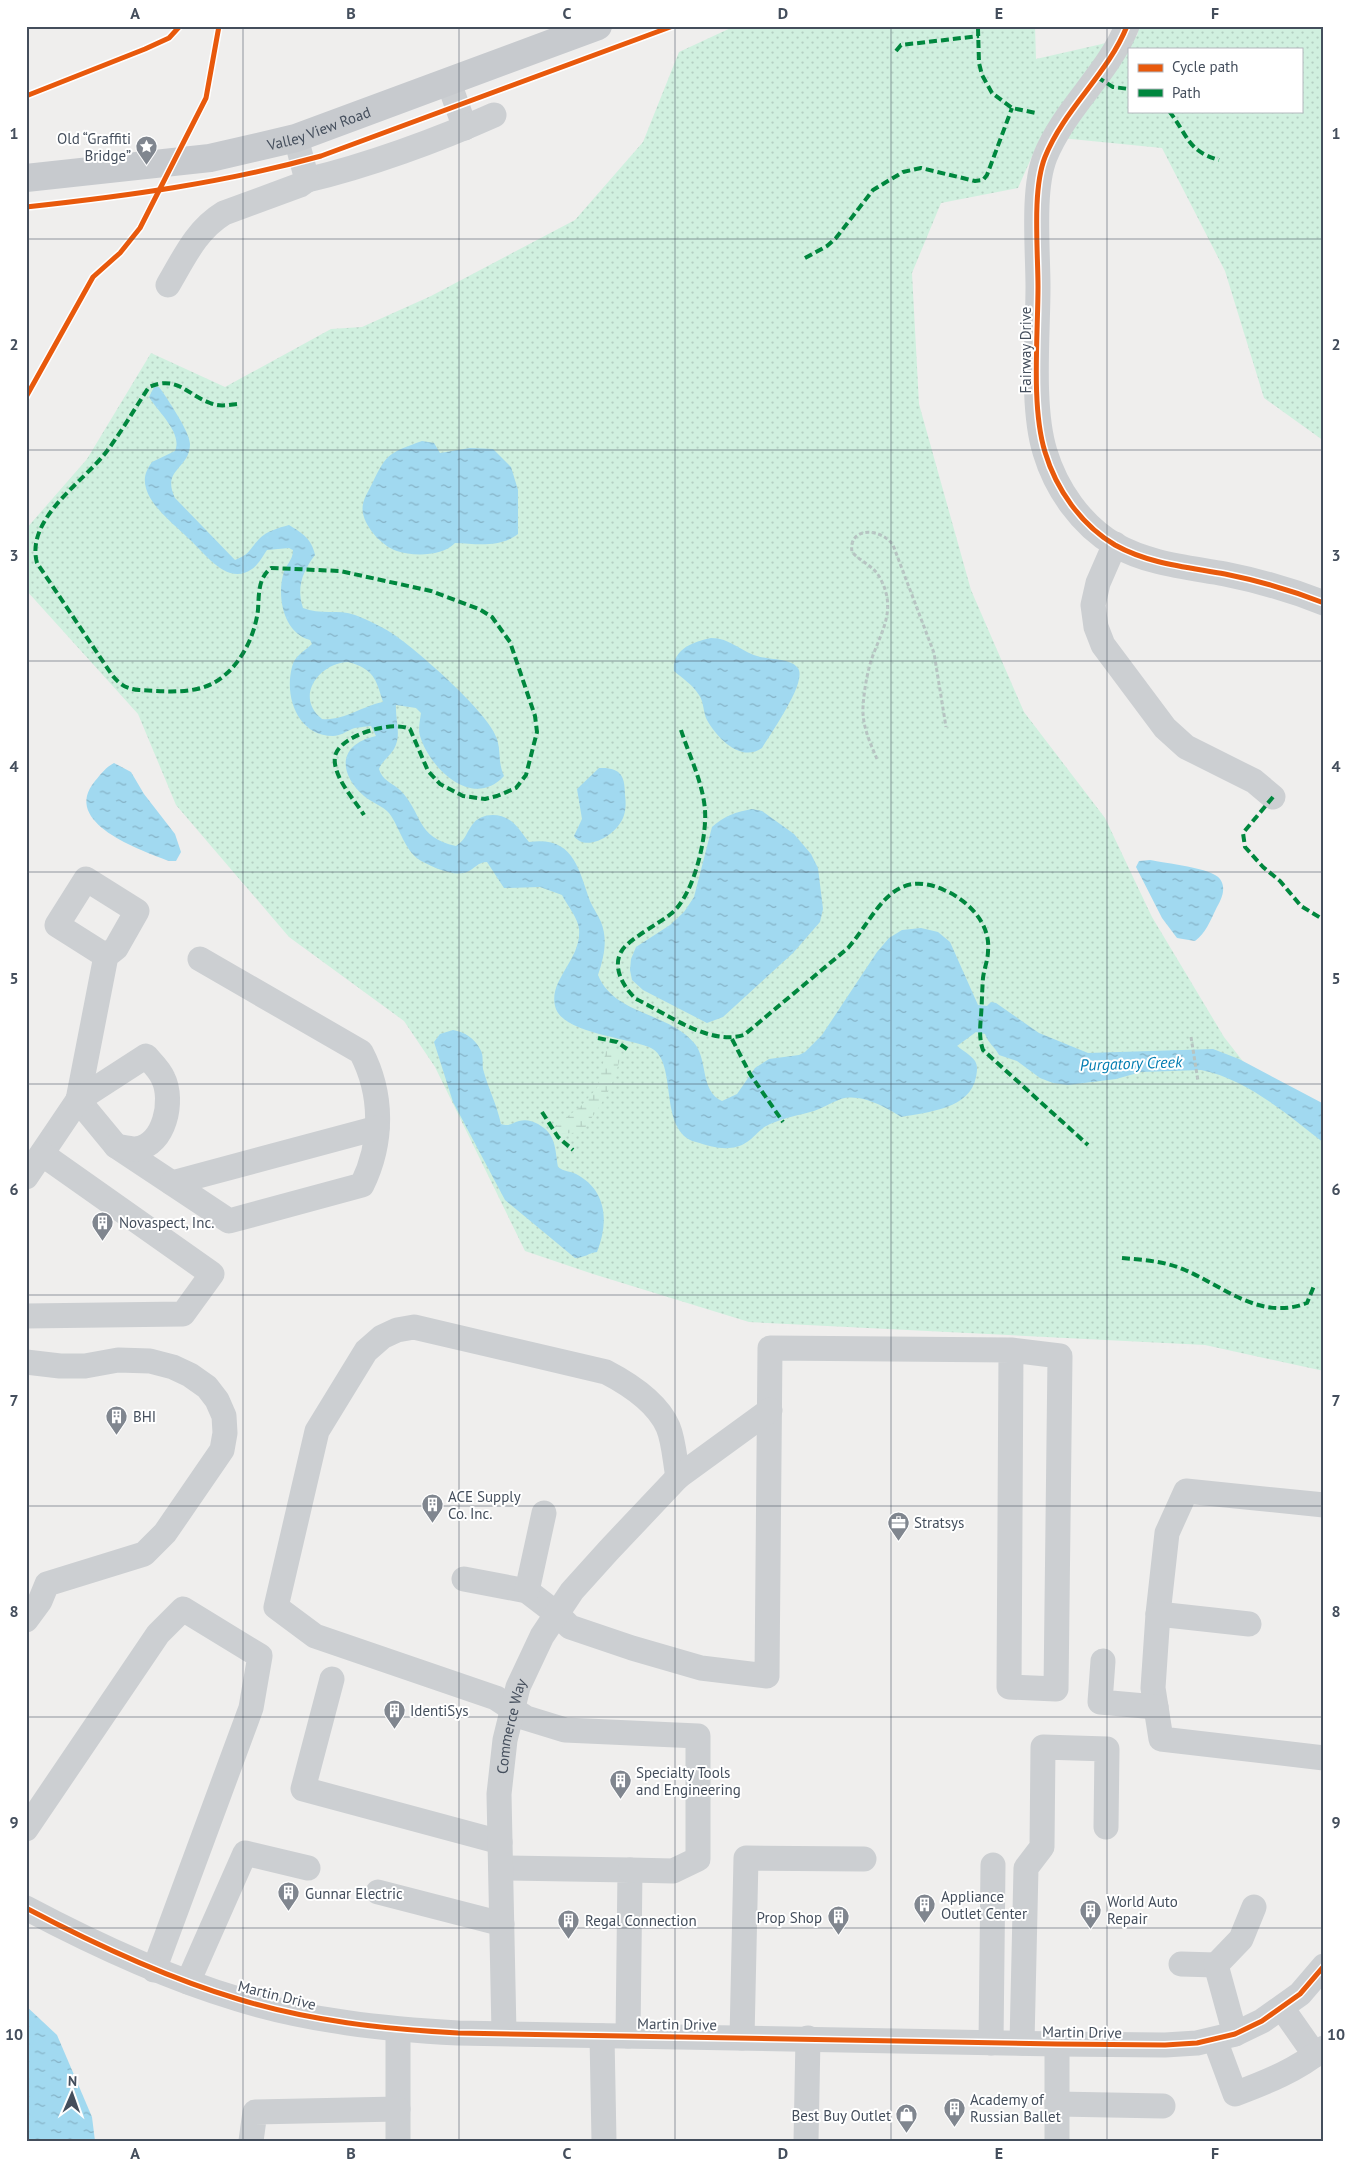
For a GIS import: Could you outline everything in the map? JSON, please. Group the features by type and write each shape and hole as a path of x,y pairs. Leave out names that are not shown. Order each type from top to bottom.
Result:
{"main road":[{"name":"Valley View Road","path":"26,178 210,158 296,138 449,83 598,26"}],"street":[{"name":"Fairway Drive","path":"1127,26 1114,52 1051,144 1045,158 1038,200 1038,407 1045,452 1053,474 1072,506 1085,521 1115,544 1153,561 1278,586 1324,603"},
{"path":"449,83 465,128"},
{"path":"168,285 203,227 224,213 300,185 307,180 336,173 465,128 494,115"},
{"path":"296,138 307,180"},
{"path":"1115,544 1098,583 1093,605 1096,626 1103,645 1165,728 1186,747 1254,781 1273,797"},
{"path":"26,1176 78,1100 106,956"},
{"path":"78,1100 116,1146 229,1221 362,1185 370,1168 377,1128 376,1097 372,1072 361,1052 200,959"},
{"path":"78,1100 146,1056 155,1066 164,1078 166,1091 167,1105 161,1126 148,1144 135,1149 116,1146"},
{"path":"172,1183 377,1128"},
{"path":"26,1316 183,1314 212,1274 42,1154"},
{"path":"501,1868 672,1871 698,1859 698,1736 565,1730 526,1718 496,1698 315,1636 276,1607 317,1431 366,1351 382,1337 397,1330 414,1327 606,1372 623,1381 657,1410 668,1427 678,1477"},
{"path":"464,1579 526,1591 557,1614 570,1627 639,1650 701,1668 768,1676 770,1348 1011,1350 1060,1356 1056,1689 1009,1687 1011,1350"},
{"path":"26,1362 60,1366 85,1366 118,1360 142,1361 173,1367 190,1375 206,1387 217,1400 224,1416 225,1433 222,1450 165,1533 144,1554 46,1584 40,1601 26,1620"},
{"name":"Commerce Way","path":"504,2033 499,1794 505,1740 518,1688 542,1636 578,1584 678,1477 770,1410"},
{"path":"1324,1505 1186,1490 1167,1533 1158,1614 1153,1688 1161,1739 1324,1758"},
{"path":"526,1591 544,1513"},
{"path":"26,1829 158,1634 183,1609 260,1656 251,1708 154,1970"},
{"path":"1158,1614 1249,1624"},
{"path":"1103,1661 1100,1702 1156,1707"},
{"path":"332,1679 303,1789 500,1842"},
{"path":"1022,2043 1026,1868 1042,1847 1043,1747 1107,1749 1106,1827"},
{"path":"188,1982 245,1853 308,1868"},
{"path":"742,2038 746,1858 864,1859"},
{"path":"992,2043 993,1864"},
{"path":"628,2036 630,1870"},
{"path":"378,1892 502,1924"},
{"path":"1181,1964 1216,1965 1241,1940 1254,1907"},
{"name":"Martin Drive","path":"26,1908 90,1942 154,1970 237,1999 325,2019 398,2030 602,2036 1165,2045 1225,2037 1262,2021 1300,1994 1324,1966"},
{"path":"1216,1965 1225,2037 1235,2094 1271,2081 1319,2051 1282,2008"},
{"path":"398,2030 398,2141"},
{"path":"602,2036 604,2141"},
{"path":"806,2141 808,2038"},
{"path":"1057,2044 1057,2141"},
{"path":"1057,2104 1163,2106"},
{"path":"251,2141 255,2112 398,2110"}],"path":[{"path":"877,759 864,722 862,708 872,659 886,626 888,608 886,591 880,576 871,566 852,552 851,546 854,539 861,534 878,532 887,537 893,545 934,653 946,728"},
{"path":"1191,1037 1198,1081"}],"green space":[{"path":"735,26 1035,26 1036,59 1137,36 1139,26 1324,26 1324,441 1264,398 1225,271 1162,148 1041,136 1018,188 941,203 912,273 919,404 971,590 1024,712 1105,818 1152,917 1224,1037 1256,1078 1324,1121 1324,1371 1205,1345 749,1322 525,1251 435,1067 404,1021 289,937 176,805 138,714 26,590 26,529 87,459 151,353 225,387 331,329 362,327 431,296 575,220 643,142 679,52"},
{"path":"610,1048 620,1050 621,1054 610,1087 601,1104 582,1132 560,1134 554,1139 549,1131 581,1106 597,1088 606,1051"}],"water":[{"name":"Purgatory Creek","path":"154,387 159,387 178,415 189,439 189,452 186,459 171,481 175,498 235,560 247,554 262,536 269,532 289,525 294,528 309,541 315,555 307,567 302,580 300,593 303,608 316,611 349,613 392,633 421,656 468,699 491,728 497,739 504,776 492,785 479,789 466,787 454,781 443,772 425,749 419,734 421,713 416,708 396,705 398,738 394,749 379,769 385,779 400,790 407,799 426,830 433,837 456,846 464,839 475,821 485,816 495,815 511,821 529,842 544,841 564,849 577,866 590,901 600,919 604,935 604,948 598,975 606,988 616,998 629,1006 684,1033 699,1051 710,1090 722,1101 737,1094 755,1068 769,1059 799,1055 805,1052 822,1035 877,952 889,938 902,930 921,928 938,932 950,942 978,1005 987,1006 991,1002 996,1003 1039,1033 1088,1053 1213,1049 1239,1059 1324,1104 1324,1143 1266,1099 1235,1081 1218,1075 1201,1070 1141,1072 1116,1079 1068,1085 1053,1083 1040,1078 1017,1061 999,1055 985,1034 976,1032 957,1046 976,1063 977,1069 972,1088 966,1096 957,1102 935,1111 901,1117 888,1109 864,1099 848,1098 838,1100 814,1111 770,1124 747,1142 735,1147 708,1146 684,1136 676,1125 672,1112 664,1067 659,1056 651,1048 584,1029 562,1017 556,1009 554,999 556,989 575,951 579,929 577,920 562,895 540,887 504,888 487,862 479,864 467,872 456,873 433,867 417,858 407,846 389,813 364,796 349,778 346,760 349,752 355,745 376,736 371,726 354,728 340,735 321,734 311,729 296,713 290,690 292,667 300,654 312,644 310,640 294,630 284,614 281,584 285,568 292,557 293,550 289,548 267,550 252,569 234,574 217,566 164,515 149,495 145,484 145,477 152,462 175,451 177,444 173,430 149,397","holes":["348,662 357,665 373,676 383,702 338,718 322,719 314,710 310,701 310,692 314,683 328,668 337,664"]},
{"path":"422,441 434,443 440,453 470,448 493,449 511,467 518,490 518,534 496,543 455,543 443,551 420,555 397,551 378,539 364,518 363,504 365,497 386,459 396,451"},
{"path":"711,638 724,640 757,656 789,662 797,667 800,673 794,694 787,707 762,748 754,752 738,750 723,741 707,720 697,691 674,671 674,663 680,652 691,644"},
{"path":"114,763 131,772 144,794 175,834 181,852 176,861 169,861 141,850 108,833 96,822 88,810 87,796 95,781"},
{"path":"599,768 617,771 623,778 626,804 625,813 619,824 608,836 586,843 579,841 574,836 582,819 577,789"},
{"path":"752,809 762,811 794,834 811,854 818,868 823,909 820,922 793,953 723,1017 707,1023 643,990 632,980 630,970 631,959 636,947 670,925 684,912 694,897 712,827 731,815"},
{"path":"1150,860 1198,869 1216,875 1220,879 1223,887 1221,898 1207,926 1195,941 1177,938 1162,918 1136,867 1139,861"},
{"path":"453,1030 469,1036 481,1051 483,1069 501,1124 508,1125 527,1120 544,1128 554,1142 558,1167 576,1174 594,1189 603,1208 604,1218 601,1241 597,1252 575,1258 505,1200 453,1102 434,1042 440,1034"},
{"path":"26,2006 57,2035 92,2117 95,2141 26,2141"}],"marked path":[{"path":"978,28 979,63 982,75 992,93 1012,108 1036,113"},
{"path":"896,51 901,45 979,36"},
{"path":"1097,77 1113,87 1128,89"},
{"path":"805,258 827,246 836,238 873,190 903,172 921,168 975,181 983,180 987,175 1012,108"},
{"path":"1170,112 1194,147 1200,152 1219,160"},
{"path":"237,404 213,404 174,384 167,383 149,387 107,451 48,516 40,531 36,547 37,563 112,675 124,686 139,690 175,691 197,689 210,685 231,670 246,648 252,635 256,623 261,581 271,568 340,571 431,591 479,609 492,617 510,642 535,716 537,732 526,775 516,788 497,796 485,799 463,796 440,784 428,771 410,729 392,726 380,728 368,731 346,742 339,748 335,756 335,764 340,779 364,815"},
{"path":"681,730 699,779 704,800 704,835 698,865 687,893 680,904 672,913 630,942 621,952 618,965 619,971 624,984 636,999 689,1027 703,1032 717,1036 731,1037 744,1035 848,948 887,898 898,889 911,884 926,884 953,894 961,900 976,914 986,931 988,954 983,978 980,1029 983,1050 1088,1145"},
{"path":"1273,797 1243,833 1245,847 1263,867 1280,881 1301,906 1324,920"},
{"path":"598,1038 617,1042 627,1049"},
{"path":"732,1039 750,1074 783,1122"},
{"path":"542,1112 558,1137 573,1150"},
{"path":"1122,1258 1154,1261 1177,1267 1243,1300 1274,1308 1307,1303 1314,1286"}],"cycle path":[{"path":"26,96 145,49 169,38 180,26"},
{"path":"26,397 93,277 120,253 140,228 206,98 219,26"},
{"path":"26,207 175,188 248,174 321,156 673,26"},
{"path":"1127,26 1109,60 1063,123 1053,140 1045,157 1038,186 1036,371 1038,414 1045,452 1056,479 1071,505 1091,527 1115,545 1155,561 1251,580 1324,603"},
{"path":"26,1908 77,1934 156,1970 183,1981 265,2007 347,2023 458,2033 1057,2044 1165,2045 1197,2043 1235,2034 1262,2021 1300,1994 1324,1966"}],"place":[{"name":"Old “Graffiti Bridge”","path":"147,166"},
{"name":"Novaspect, Inc.","path":"103,1241"},
{"name":"BHI","path":"117,1435"},
{"name":"ACE Supply Co. Inc.","path":"432,1524"},
{"name":"Stratsys","path":"898,1541"},
{"name":"IdentiSys","path":"394,1729"},
{"name":"Specialty Tools and Engineering","path":"620,1800"},
{"name":"Gunnar Electric","path":"289,1912"},
{"name":"Appliance Outlet Center","path":"925,1924"},
{"name":"World Auto Repair","path":"1091,1929"},
{"name":"Prop Shop","path":"838,1936"},
{"name":"Regal Connection","path":"569,1939"},
{"name":"Academy of Russian Ballet","path":"954,2127"},
{"name":"Best Buy Outlet","path":"907,2134"}]}
